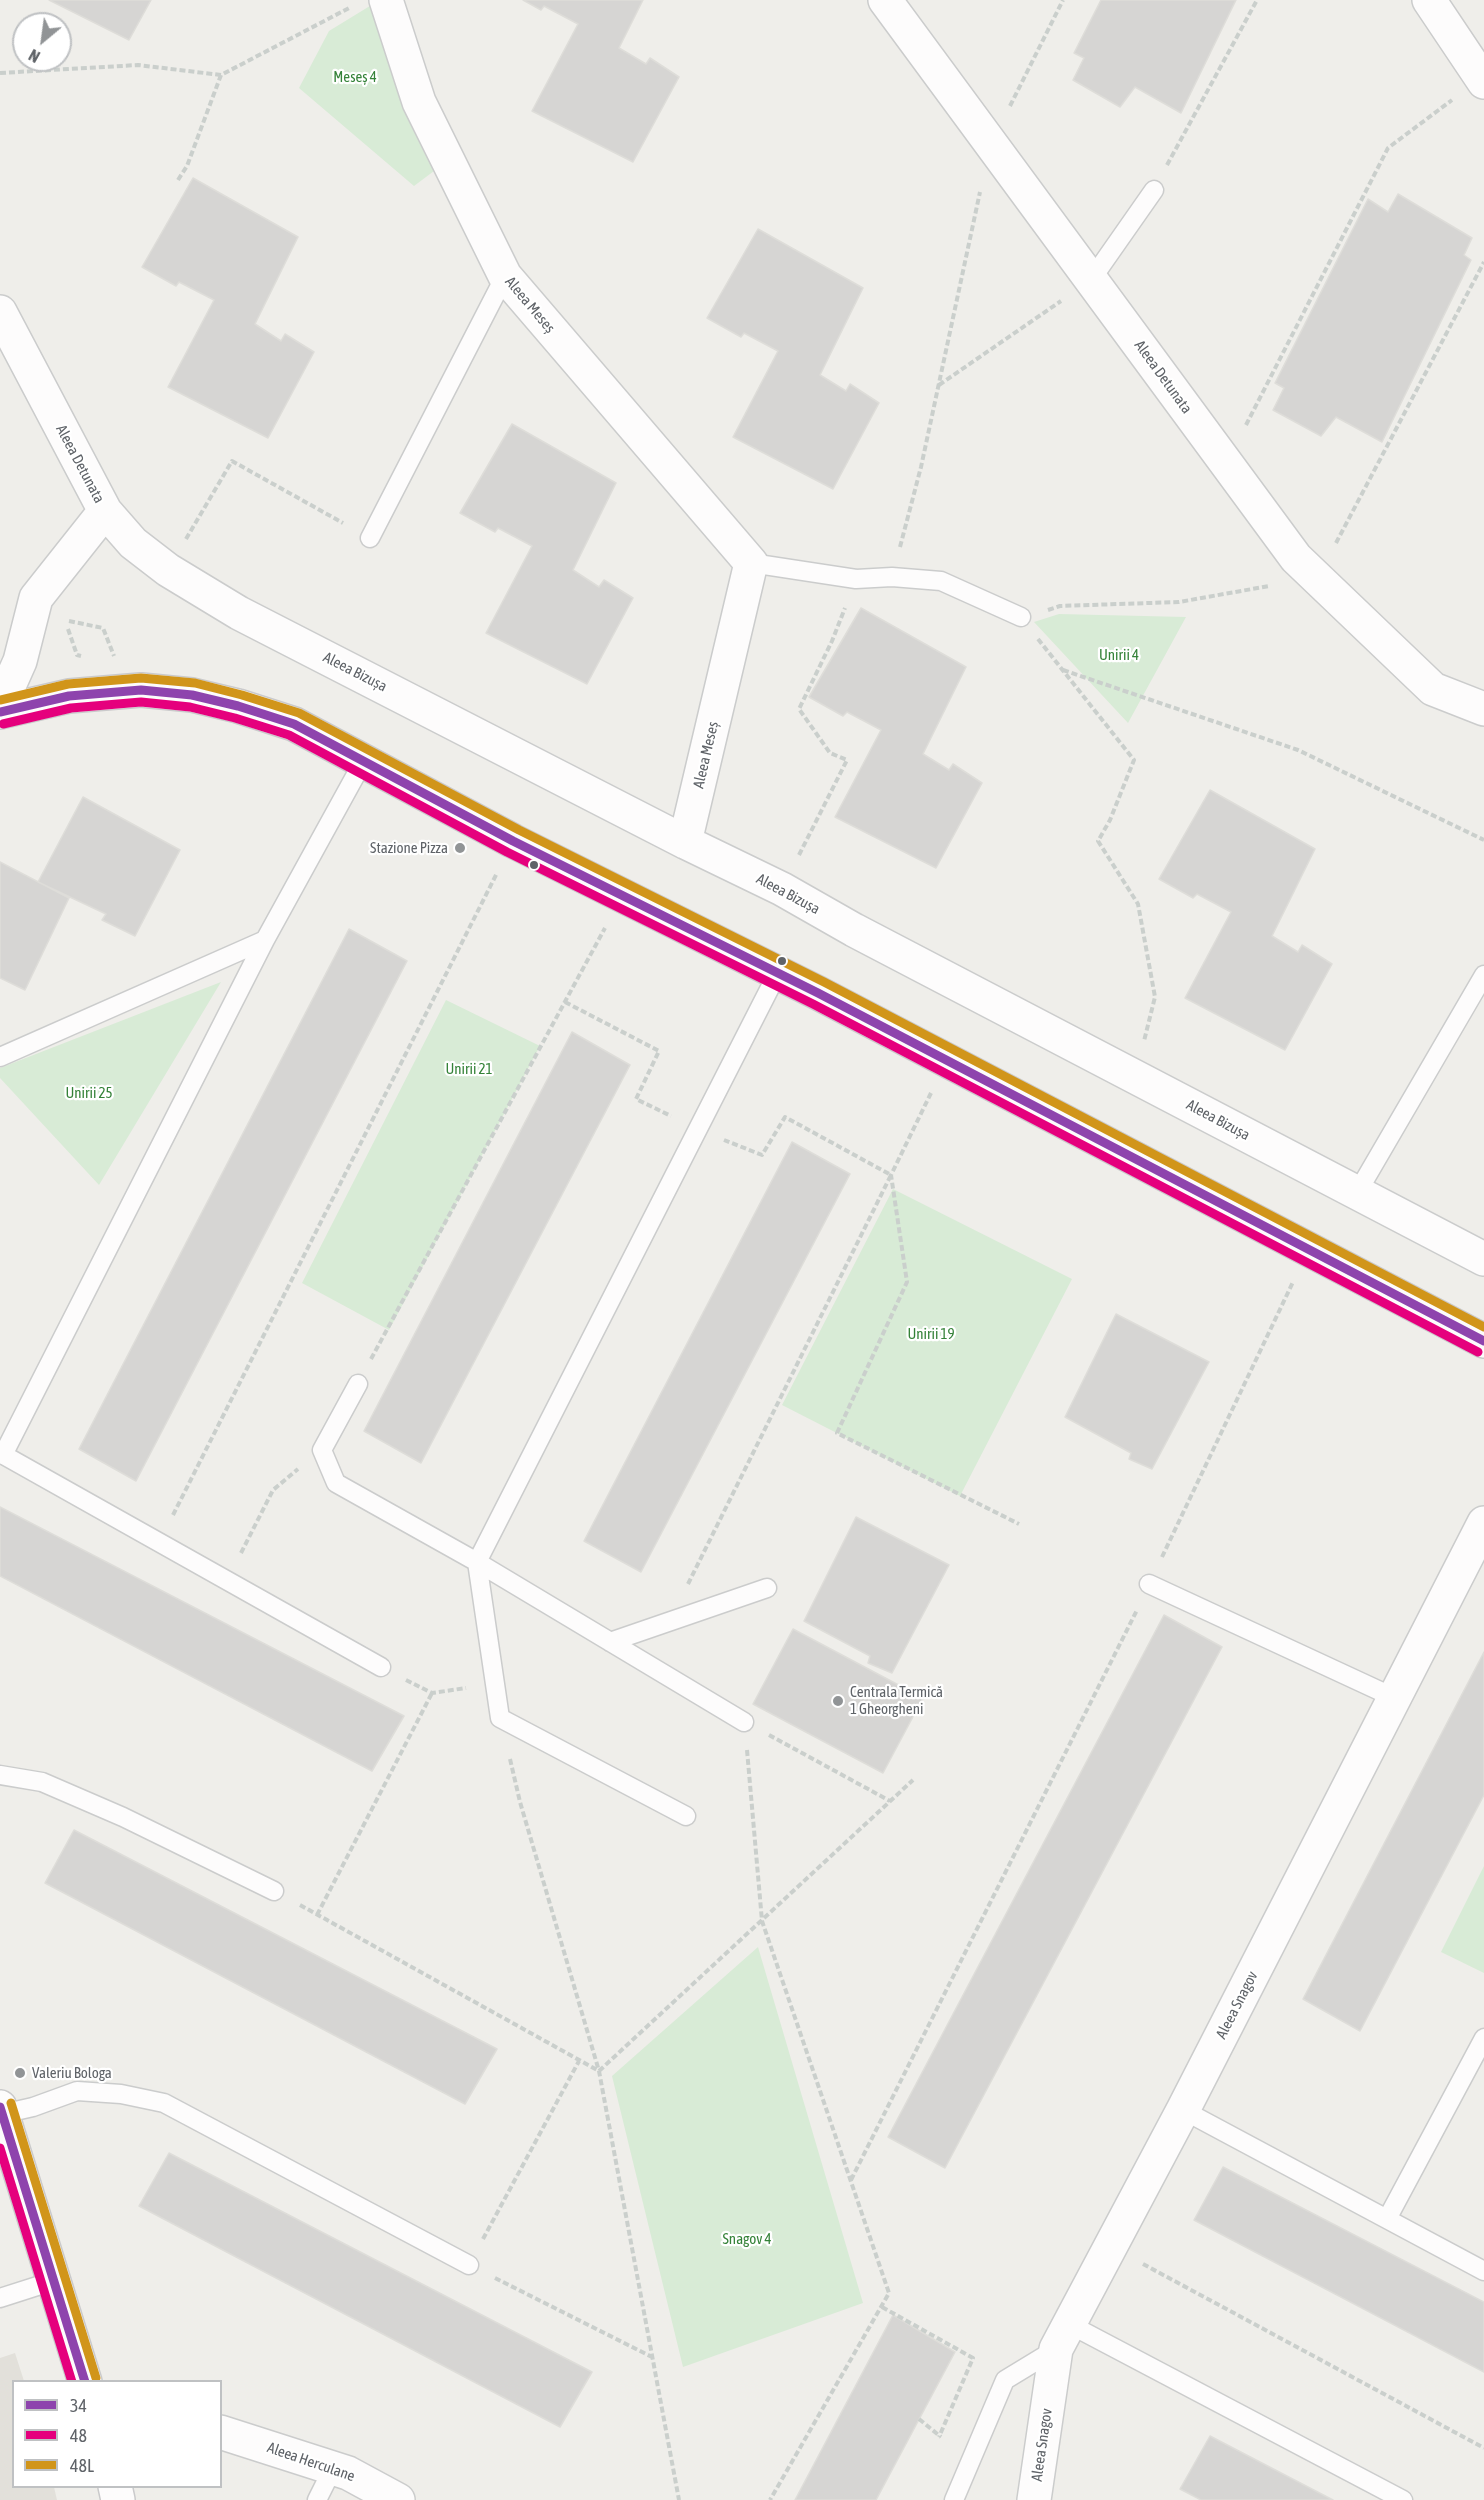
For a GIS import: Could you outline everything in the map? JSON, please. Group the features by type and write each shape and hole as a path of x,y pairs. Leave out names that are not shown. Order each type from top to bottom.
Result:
{"street":[{"name":"Aleea Detunata","path":"885,0 1296,558 1433,689 1484,709"},
{"path":"1429,0 1482,80"},
{"name":"Aleea Meseș","path":"370,3 505,276 751,563 686,842"},
{"name":"Aleea Detunata","path":"0,312 105,511 36,598 20,661 0,706"},
{"name":"Aleea Bizușa","path":"105,511 133,543 168,570 239,613 782,889 854,930 1484,1259"},
{"path":"0,712 69,696 141,690 192,695 238,706 294,724 513,841 818,993 1484,1341"},
{"name":"Aleea Snagov","path":"1034,2500 1063,2337 1183,2110 1484,1523"},
{"path":"1,2111 84,2380"},
{"name":"Aleea Herculane","path":"222,2433 348,2473 399,2500"}],"lane":[{"path":"1092,280 1154,190"},
{"path":"370,538 505,276"},
{"path":"751,563 856,579 892,577 941,581 1021,617"},
{"path":"364,760 266,940 2,1454 381,1667"},
{"path":"0,1057 266,940"},
{"path":"686,1816 500,1718 477,1562 777,974"},
{"path":"1357,1193 1484,975"},
{"path":"358,1384 322,1450 336,1482 477,1562 744,1722"},
{"path":"1149,1584 1395,1698"},
{"path":"610,1642 767,1588"},
{"path":"0,1775 42,1782 123,1817 274,1891"},
{"path":"1387,2219 1484,2038"},
{"path":"1,2111 33,2107 77,2091 121,2094 164,2103 469,2265"},
{"path":"1183,2110 1484,2271"},
{"path":"0,2298 53,2281"},
{"path":"954,2500 1005,2380 1063,2337 1403,2500"},
{"path":"317,2500 333,2468"}],"path":[{"path":"892,577 921,467 991,144 1063,0"},
{"path":"1154,190 1257,0"},
{"path":"0,73 138,65 221,75 370,3"},
{"path":"178,180 187,166 221,75"},
{"path":"1226,463 1388,148 1482,80"},
{"path":"1135,1076 1155,997 1138,904 1098,841 1110,820 1134,760 1021,617 1060,606 1179,602 1317,578 1484,262"},
{"path":"939,385 1092,280"},
{"path":"168,570 232,461 370,538"},
{"path":"782,889 847,760 830,753 799,709 832,641 856,579"},
{"path":"65,620 103,628 114,657"},
{"path":"1062,670 1298,750 1484,840"},
{"path":"159,1542 500,867"},
{"path":"358,1384 607,924"},
{"path":"670,1621 934,1087"},
{"path":"891,1175 907,1282 837,1433 1019,1524"},
{"path":"851,2180 1149,1584 1297,1274"},
{"path":"227,1580 273,1490 322,1450"},
{"path":"381,1667 432,1693 494,1684"},
{"path":"317,1915 432,1693"},
{"path":"500,1718 520,1802 599,2071 679,2500"},
{"path":"744,1722 890,1801"},
{"path":"744,1722 762,1921 890,2293 770,2500"},
{"path":"599,2071 913,1780"},
{"path":"274,1891 599,2071"},
{"path":"579,2060 469,2265 652,2357"},
{"path":"1111,2246 1484,2448"},
{"path":"882,2307 973,2358 939,2437"}],"shaded area":[{"path":"15,2353 24,2380 12,2380 12,2488 54,2488 57,2500 0,2500 0,2358"}],"green space":[{"name":"Meseș 4","path":"378,1 442,165 414,186 299,88 329,31"},
{"name":"Unirii 4","path":"1059,614 1186,617 1128,723 1034,622"},
{"name":"Unirii 25","path":"221,982 99,1185 0,1078 0,1068"},
{"name":"Unirii 21","path":"446,1000 540,1046 389,1330 302,1283"},
{"name":"Unirii 19","path":"893,1189 1072,1279 960,1496 782,1405"},
{"path":"1484,1866 1484,1973 1441,1952"},
{"name":"Snagov 4","path":"758,1947 863,2303 683,2367 612,2076"}],"building":[{"path":"49,0 151,0 129,40"},
{"path":"523,0 643,0 619,48 646,64 650,58 679,77 633,162 532,111 578,24 544,6 541,10"},
{"path":"1101,0 1236,0 1181,113 1135,87 1120,107 1073,80 1084,58 1074,53"},
{"path":"193,178 298,237 255,324 281,341 285,334 314,352 268,438 168,387 214,300 179,282 176,286 142,267"},
{"path":"1398,194 1472,238 1464,255 1471,260 1382,442 1336,417 1321,436 1273,410 1284,388 1275,383 1368,199 1388,212"},
{"path":"758,229 863,288 820,375 846,391 850,384 879,403 833,489 733,437 778,351 744,333 741,337 707,318"},
{"path":"512,424 616,483 573,570 599,587 604,580 633,598 587,684 486,633 532,546 498,528 495,532 460,513"},
{"path":"861,608 966,667 923,754 949,770 953,764 982,783 936,868 835,817 881,730 847,712 843,716 809,697"},
{"path":"1210,790 1315,849 1272,936 1298,952 1302,945 1332,964 1285,1050 1185,998 1231,912 1197,894 1193,898 1159,879"},
{"path":"83,797 180,850 135,936 102,920 106,914 38,882"},
{"path":"0,862 69,898 25,990 0,978"},
{"path":"349,929 407,961 136,1481 79,1449"},
{"path":"572,1032 630,1065 421,1463 364,1431"},
{"path":"792,1142 850,1174 641,1572 584,1541"},
{"path":"1116,1314 1209,1362 1152,1469 1129,1459 1131,1453 1065,1417"},
{"path":"0,1507 404,1716 372,1771 0,1576"},
{"path":"856,1517 949,1565 892,1673 868,1663 870,1656 804,1621"},
{"path":"1164,1615 1222,1647 945,2168 888,2137"},
{"name":"Centrala Termică 1 Gheorgheni","path":"793,1629 923,1698 883,1773 753,1704"},
{"path":"1484,1652 1484,1795 1360,2031 1303,1999"},
{"path":"74,1830 497,2049 465,2104 45,1883"},
{"path":"169,2153 592,2372 560,2427 139,2206"},
{"path":"1223,2167 1484,2302 1484,2372 1194,2220"},
{"path":"893,2315 955,2352 876,2500 795,2500"},
{"path":"1210,2436 1333,2500 1201,2500 1180,2489"}],"transit line":[{"name":"48L","path":"0,700 68,684 141,678 195,683 299,713 519,830 824,982 1484,1327"},
{"name":"34","path":"0,712 69,696 141,690 192,695 238,706 294,724 513,841 818,993 1484,1341"},
{"name":"48","path":"3,724 71,708 141,702 190,707 289,735 507,852 813,1004 1478,1352"},
{"name":"48L","path":"11,2103 96,2378"},
{"name":"34","path":"0,2107 84,2380"},
{"name":"48","path":"0,2148 71,2380"}],"place":[{"name":"Stazione Pizza","path":"460,848"},
{"name":"Centrala Termică 1 Gheorgheni","path":"838,1701"},
{"name":"Valeriu Bologa","path":"20,2073"}]}
